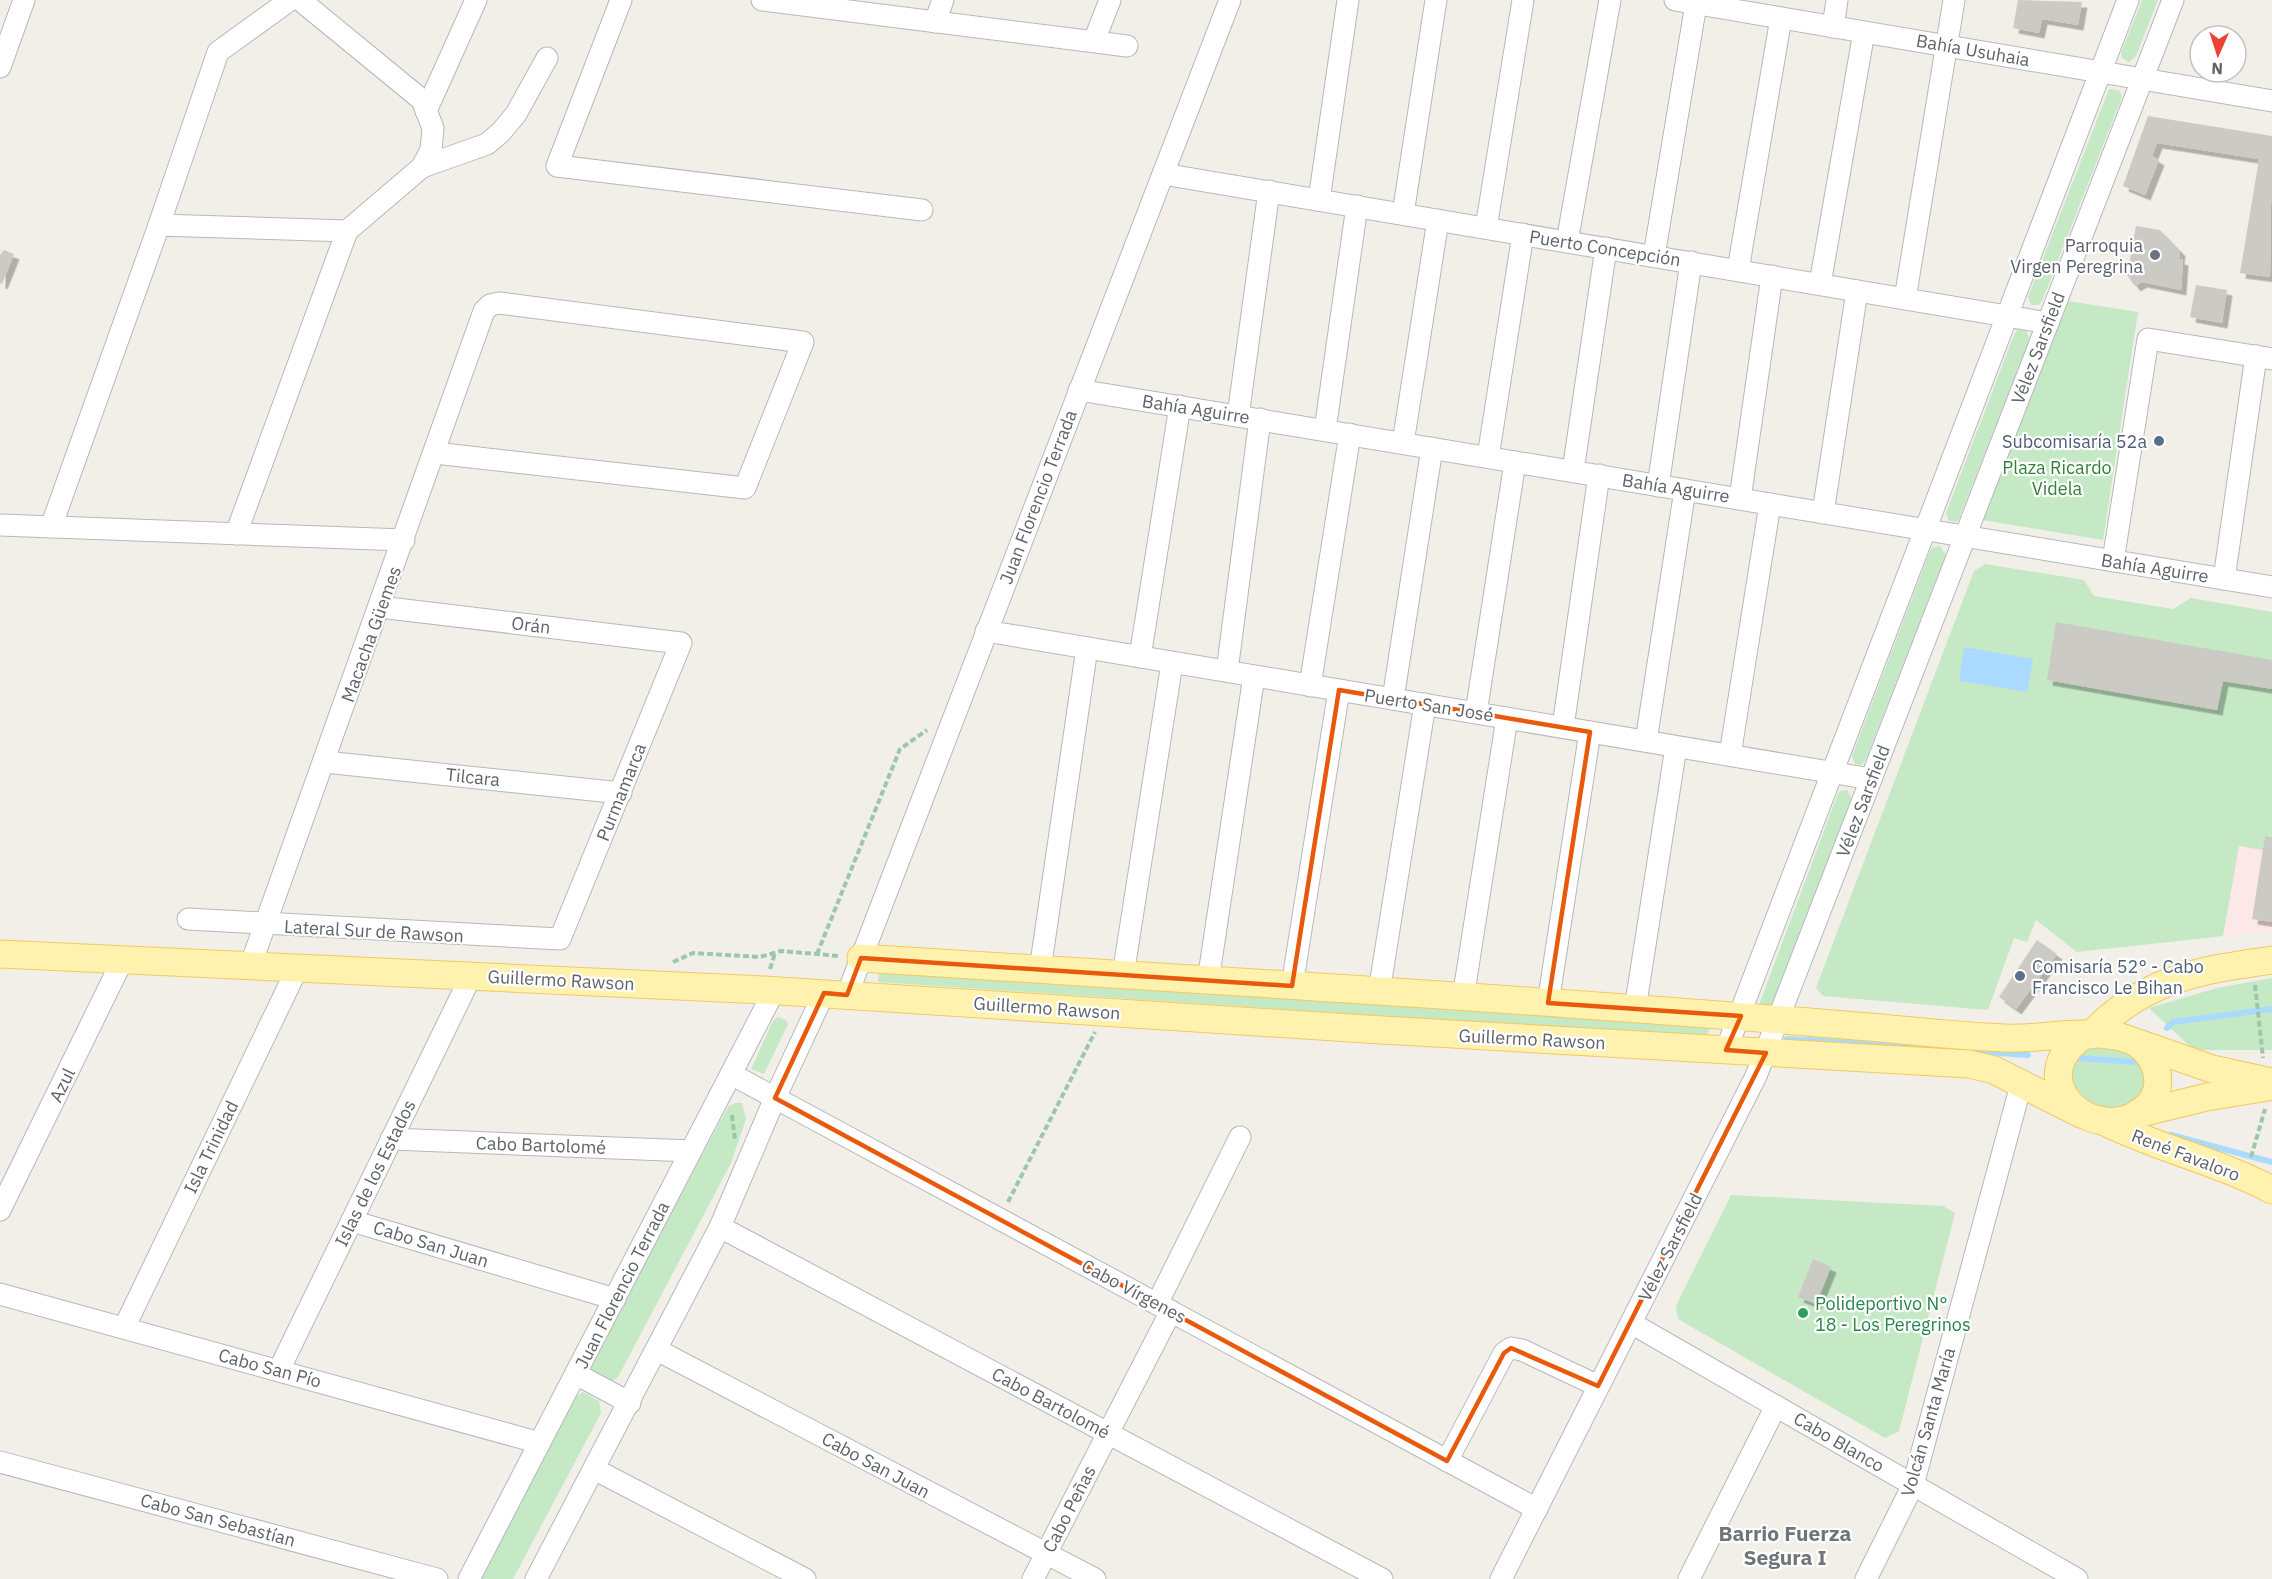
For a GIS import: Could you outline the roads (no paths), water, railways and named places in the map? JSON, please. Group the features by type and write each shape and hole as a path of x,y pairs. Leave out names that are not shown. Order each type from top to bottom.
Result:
{"main road":[{"name":"Guillermo Rawson","path":"0,954 251,964 836,994 1976,1065 1994,1070 2090,1117"},
{"name":"Guillermo Rawson","path":"861,958 1741,1016 2004,1038 2087,1035"},
{"path":"2272,960 2169,981 2133,998 2065,1052 2058,1079 2066,1101 2090,1117 2122,1119 2207,1097 2272,1087"},
{"path":"2087,1035 2113,1036 2212,1069 2268,1072"},
{"path":"2137,1043 2153,1059 2158,1081 2150,1103 2138,1114"},
{"name":"René Favaloro","path":"2090,1117 2230,1171 2272,1190"}],"street":[{"path":"0,67 24,0"},
{"path":"51,527 218,52 290,0"},
{"path":"300,0 422,100 434,128 431,150 422,167"},
{"path":"426,111 476,0"},
{"path":"621,0 557,166 922,210"},
{"path":"762,0 785,1 1127,46"},
{"path":"935,22 943,0"},
{"path":"1094,41 1110,0"},
{"name":"Juan Florencio Terrada","path":"536,1579 720,1227 775,1098 836,994 861,958 1230,0"},
{"path":"1319,200 1348,0"},
{"path":"1403,214 1436,0"},
{"path":"1486,228 1523,0"},
{"path":"1567,242 1610,0"},
{"name":"Bahía Usuhaia","path":"1674,0 1696,4 1751,6 1781,18 2272,101"},
{"path":"1833,27 1837,0"},
{"path":"1905,299 1954,0"},
{"path":"1726,1050 1741,1016 1924,530 2128,0"},
{"name":"Vélez Sarsfield","path":"1501,1579 1743,1103 1766,1053 2173,0"},
{"path":"1654,256 1696,4"},
{"path":"1738,270 1781,18"},
{"path":"1820,284 1864,32"},
{"path":"236,534 347,231 422,167 487,144 501,132 516,114 547,58"},
{"name":"Puerto Concepción","path":"1163,174 2048,323"},
{"path":"1238,416 1269,191"},
{"path":"1325,430 1357,206"},
{"path":"1402,443 1438,220"},
{"path":"159,225 347,231"},
{"path":"1488,457 1523,234"},
{"path":"1573,471 1606,248"},
{"path":"1658,486 1691,262"},
{"path":"1740,499 1772,276"},
{"path":"1824,513 1857,291"},
{"name":"Macacha Güemes","path":"251,964 263,925 381,607 484,311 490,305 500,303 803,342 745,488 435,453"},
{"path":"2113,561 2148,339 2264,357 2224,579"},
{"name":"Bahía Aguirre","path":"1079,390 2272,587"},
{"path":"1140,657 1180,406"},
{"path":"1227,671 1260,419"},
{"path":"1310,686 1350,434"},
{"path":"1393,699 1432,448"},
{"path":"1476,713 1515,462"},
{"path":"1563,728 1599,476"},
{"path":"1646,741 1685,490"},
{"path":"1730,755 1770,504"},
{"path":"0,525 404,540"},
{"name":"Orán","path":"381,607 681,643"},
{"name":"Puerto San José","path":"986,631 1871,779"},
{"name":"Purmamarca","path":"560,939 681,643"},
{"path":"1040,970 1087,648"},
{"path":"1123,975 1172,663"},
{"path":"1208,981 1254,676"},
{"path":"1292,986 1339,690"},
{"path":"1379,992 1425,705"},
{"path":"1463,998 1507,718"},
{"path":"1548,1003 1590,732"},
{"path":"1635,1009 1676,747"},
{"name":"Tilcara","path":"325,762 621,793"},
{"name":"Lateral Sur de Rawson","path":"188,919 263,925 560,939"},
{"name":"Azul","path":"0,1210 123,959"},
{"name":"Isla Trinidad","path":"124,1328 298,967"},
{"name":"Islas de los Estados","path":"279,1370 471,976"},
{"name":"Juan Florencio Terrada","path":"469,1579 774,991"},
{"name":"Cabo Vírgenes","path":"731,1074 1537,1509"},
{"name":"Volcán Santa María","path":"1866,1579 1913,1485 2021,1085"},
{"name":"Cabo Peñas","path":"1033,1579 1108,1434 1240,1137"},
{"name":"Cabo Bartolomé","path":"391,1138 691,1150"},
{"name":"Cabo San Juan","path":"351,1221 615,1299"},
{"name":"Cabo Bartolomé","path":"720,1227 1382,1579"},
{"name":"Cabo San Pío","path":"0,1294 540,1443"},
{"name":"Cabo Blanco","path":"1631,1323 2078,1579"},
{"path":"1447,1461 1504,1353 1511,1348 1522,1350 1598,1386"},
{"name":"Cabo San Juan","path":"657,1350 1095,1579"},
{"path":"576,1374 630,1403"},
{"path":"1689,1579 1776,1406"},
{"name":"Cabo San Sebastían","path":"0,1462 437,1579"},
{"path":"594,1469 805,1579"}],"water":[{"path":"1964,647 2033,659 2027,692 1959,681"}],"waterway":[{"path":"2167,1028 2173,1022 2272,1009"},
{"path":"1787,1039 1905,1047"},
{"path":"1969,1051 2028,1055"},
{"path":"2077,1058 2137,1062 2141,1057"},
{"path":"2171,1135 2272,1162"}],"place":[{"name":"Parroquia Virgen Peregrina","path":"2155,255"},
{"name":"Subcomisaría 52a","path":"2159,441"},
{"name":"Comisaría 52° - Cabo Francisco Le Bihan","path":"2020,976"},
{"name":"Polideportivo N° 18 - Los Peregrinos","path":"1803,1313"}],"district":[{"name":"Barrio Fuerza Segura I","path":"1785,1545"}],"park label":[{"name":"Plaza Ricardo Videla","path":"2057,477"}]}
